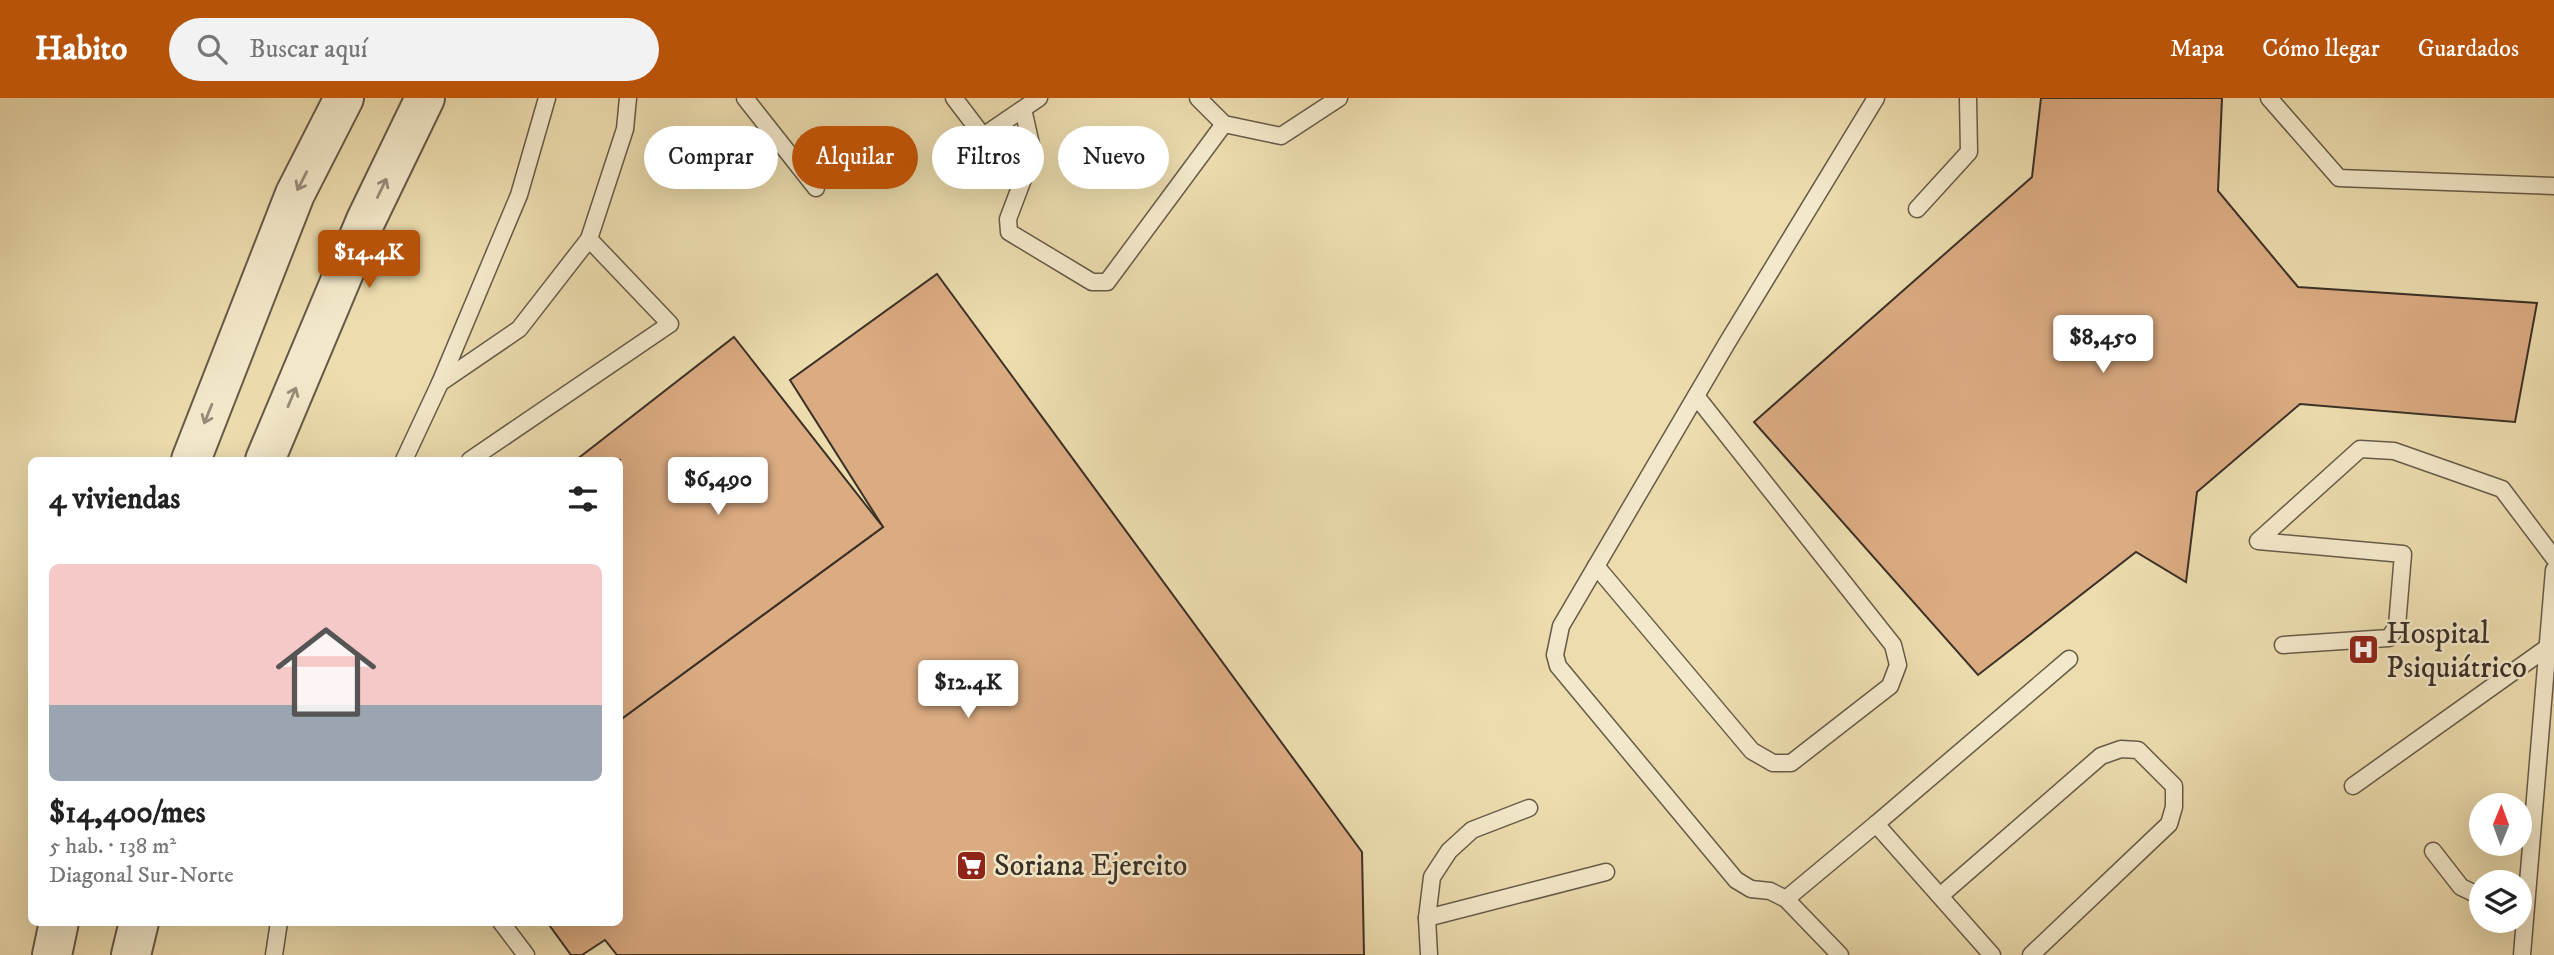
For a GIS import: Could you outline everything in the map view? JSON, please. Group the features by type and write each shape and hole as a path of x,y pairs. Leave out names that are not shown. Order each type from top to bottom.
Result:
{"street":[{"path":"192,457 295,194 344,98"},
{"path":"266,457 366,220 425,98"},
{"path":"52,955 58,926"},
{"path":"131,955 138,926"}],"lane":[{"path":"405,457 440,383 519,195 547,98"},
{"path":"440,383 519,328 589,239 625,129 628,98"},
{"path":"745,98 792,158"},
{"path":"954,98 983,136 1039,98"},
{"path":"1198,98 1224,124 1281,136 1339,98"},
{"path":"1840,955 1786,899 1770,891 1751,889 1736,880 1558,666 1555,655 1561,626 1876,98"},
{"path":"1917,209 1969,152 1968,98"},
{"path":"2269,98 2339,178 2554,186"},
{"path":"1023,109 1033,153 1008,219 1009,232 1092,282 1107,282 1224,124"},
{"path":"474,457 670,324 589,239"},
{"path":"1596,566 1752,751 1773,763 1791,763 1890,685 1898,665 1893,645 1696,396"},
{"path":"2283,646 2389,638 2397,626 2403,554 2258,541 2360,449 2394,451 2502,489 2554,558"},
{"path":"2527,870 2554,570"},
{"path":"2353,786 2548,647"},
{"path":"1786,899 2069,659"},
{"path":"1940,897 2101,756 2121,749 2138,750 2174,786 2174,807 2169,824 2031,955"},
{"path":"1429,955 1427,918 1432,877 1449,851 1472,830 1529,808"},
{"path":"1876,824 1992,955"},
{"path":"2433,851 2461,887 2469,891"},
{"path":"1427,918 1606,872"},
{"path":"274,955 278,926"},
{"path":"504,926 526,955"},
{"path":"2522,933 2522,955"}],"building":[{"path":"2041,98 2222,98 2218,191 2298,287 2537,303 2515,422 2300,404 2197,492 2186,582 2136,552 1978,675 1754,422 2032,177"},
{"path":"937,274 1362,852 1364,955 617,955 605,940 582,955 571,955 550,926 623,926 623,718 883,527 790,380"},
{"path":"734,337 883,527 623,718 623,457 580,457"}],"place":[{"name":"Hospital Psiquiátrico","path":"2363,650"},
{"name":"Soriana Ejercito","path":"971,865"}]}
